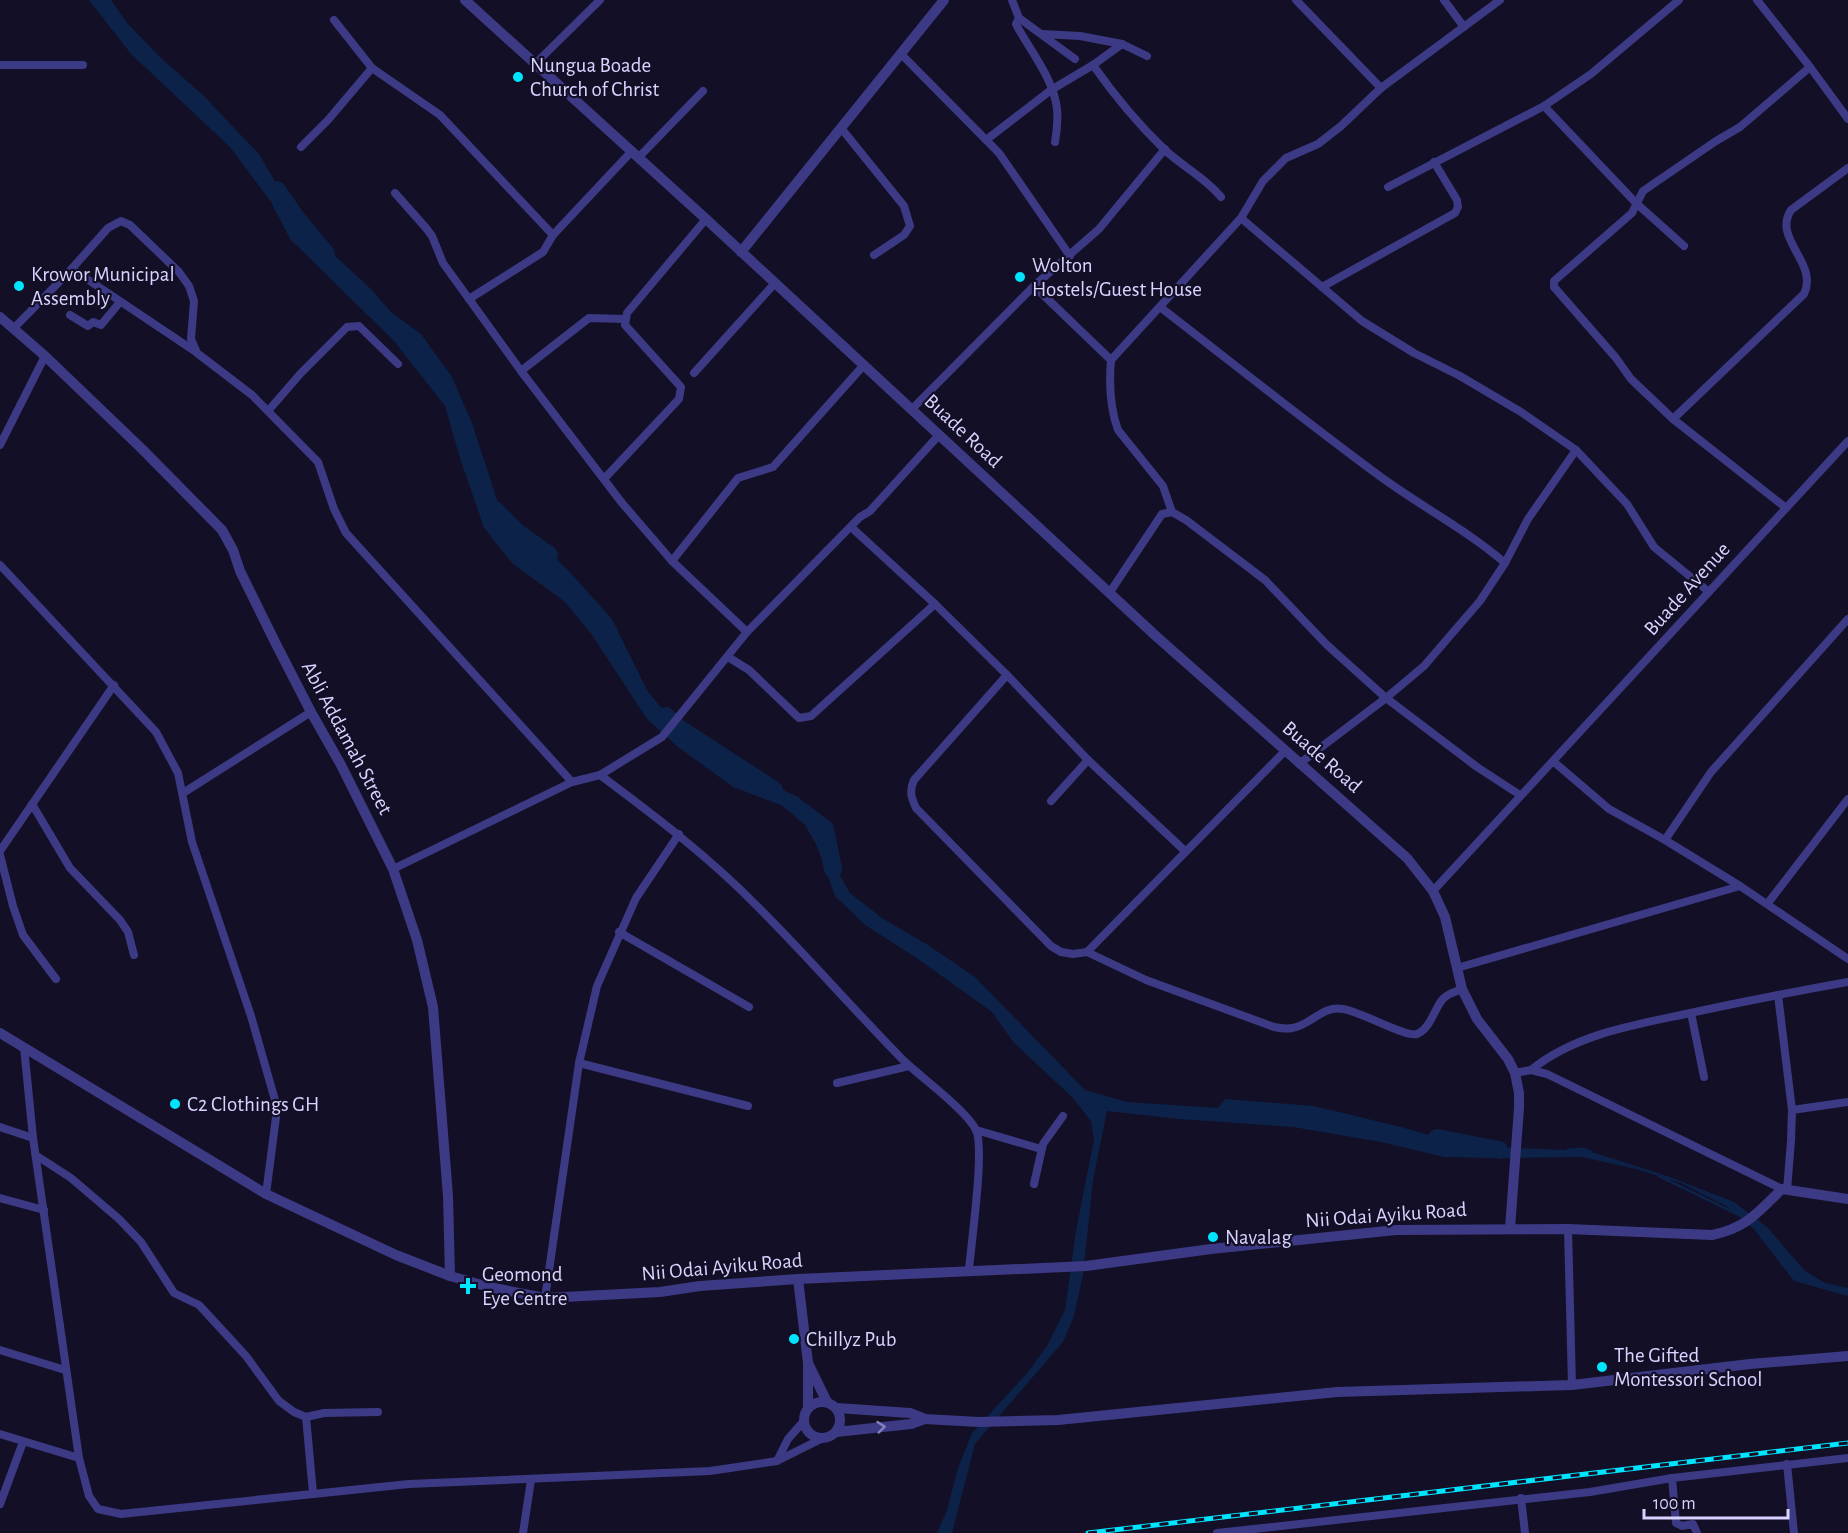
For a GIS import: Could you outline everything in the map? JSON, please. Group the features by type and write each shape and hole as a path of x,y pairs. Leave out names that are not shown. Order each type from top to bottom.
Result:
{"street":[{"name":"Buade Road","path":"465,0 706,219 1157,637 1407,858 1433,891 1445,917 1462,989 1477,1019 1508,1059 1515,1073"},
{"path":"535,64 600,0"},
{"path":"741,252 944,0"},
{"path":"1012,0 1019,18 1075,59"},
{"path":"1296,0 1381,88"},
{"path":"1444,0 1464,27"},
{"path":"1172,512 1163,486 1118,430 1111,391 1112,360 1241,218 1263,181 1286,158 1318,144 1348,120 1381,88 1500,0"},
{"path":"1388,187 1544,106 1591,74 1679,0"},
{"path":"1757,0 1848,119"},
{"path":"1019,18 1016,24 1042,67 1057,106 1058,123 1055,142"},
{"path":"334,20 372,68 440,115 553,235"},
{"path":"1040,34 1080,36 1122,44 1147,56"},
{"path":"986,140 1051,90 1093,65 1122,44"},
{"path":"901,54 986,140 1012,172 1070,256"},
{"path":"0,65 83,64"},
{"path":"1093,65 1119,102 1165,150 1211,184 1221,197"},
{"path":"1786,508 1673,419 1631,379 1616,358 1554,287 1554,280 1632,213 1643,191 1740,127 1810,67"},
{"path":"301,147 328,120 372,68"},
{"path":"469,299 543,252 553,235 703,91"},
{"path":"1544,106 1636,203 1684,246"},
{"path":"841,128 904,206 908,216 909,226 904,235 874,255"},
{"path":"912,409 1034,286 1099,229 1165,150"},
{"path":"1322,287 1455,213 1458,207 1457,200 1434,162"},
{"path":"1673,419 1804,294 1808,277 1787,234 1787,218 1791,210 1848,168"},
{"path":"395,193 432,236 442,263 604,479 672,561 747,632"},
{"path":"1241,218 1362,321 1414,353 1460,376 1521,412 1576,450 1627,504 1654,548 1709,592"},
{"path":"604,479 676,402 681,393 681,387 625,326 625,318 706,219"},
{"path":"14,329 108,228 121,221 130,225 179,272 189,286 194,301 191,339 197,353"},
{"path":"72,269 197,353 252,395 318,462 334,509 346,533 572,782"},
{"path":"694,373 775,283"},
{"path":"1034,286 1112,360"},
{"path":"70,315 88,326 93,322 101,325 120,302"},
{"path":"1160,307 1318,432 1406,496 1482,543 1505,563"},
{"name":"Abli Addamah Street","path":"0,316 45,356 222,530 233,550 240,571 311,712 341,765 393,869 417,940 433,1007 448,1196 450,1276"},
{"path":"521,371 589,318 625,318"},
{"path":"268,411 300,373 347,327 359,326 398,364"},
{"path":"0,445 45,356"},
{"path":"672,561 738,478 772,467 863,366"},
{"path":"393,869 572,782 600,775 662,738 747,632 876,504 939,435"},
{"name":"Buade Avenue","path":"1433,891 1848,441"},
{"path":"1299,764 1424,666 1480,602 1505,563 1528,519 1576,450"},
{"path":"1110,591 1162,514 1172,512 1186,520 1265,580 1327,645 1386,698 1477,767 1520,795"},
{"path":"851,527 935,604 1088,760 1185,851"},
{"path":"0,565 156,732 178,773 192,842 251,1017 275,1100 276,1117 266,1194"},
{"path":"728,657 749,670 799,718 805,718 811,716 935,604"},
{"path":"1665,840 1711,772 1848,619"},
{"path":"1007,675 914,780 910,788 910,795 916,808 1051,946 1061,952 1073,954 1087,952 1146,980 1274,1027 1292,1028 1308,1023 1329,1008 1341,1008 1356,1011 1408,1034 1417,1034 1426,1028 1443,998 1462,989"},
{"path":"0,851 114,685"},
{"path":"183,793 311,712"},
{"path":"1087,952 1285,751"},
{"path":"1051,801 1088,760"},
{"path":"1554,762 1609,809 1665,840 1768,903 1848,959"},
{"path":"600,775 679,834 756,905 909,1066 965,1116 976,1130 979,1146 978,1168 969,1270"},
{"path":"1768,903 1848,799"},
{"path":"32,804 70,868 120,920 128,932 134,955"},
{"path":"1839,810 1848,819"},
{"path":"545,1298 579,1063 597,986 636,898 679,834"},
{"path":"0,855 23,935 56,978"},
{"path":"1457,968 1740,886"},
{"path":"619,932 749,1007"},
{"path":"1510,1228 1519,1094 1515,1073 1531,1070 1543,1060 1599,1034 1691,1012 1848,982"},
{"path":"1778,995 1792,1110 1791,1142 1784,1190"},
{"path":"1691,1012 1704,1077"},
{"name":"Nii Odai Ayiku Road","path":"0,1033 266,1194 396,1255 450,1276 489,1287 545,1298 660,1293 700,1286 798,1279 1086,1266 1210,1249 1395,1230 1510,1228 1712,1235 1742,1226 1784,1190"},
{"path":"24,1047 33,1138 79,1458 89,1496 98,1509 121,1514 409,1484 710,1472 777,1461 836,1432 911,1424 925,1419"},
{"path":"579,1063 748,1106"},
{"path":"837,1083 909,1066"},
{"path":"1531,1070 1557,1079 1784,1190 1848,1199"},
{"path":"1792,1110 1848,1102"},
{"path":"1034,1184 1042,1144 1063,1116"},
{"path":"0,1127 33,1138"},
{"path":"976,1130 1041,1149"},
{"path":"37,1156 71,1178 119,1219 141,1242 174,1293 199,1305 246,1356 279,1401 294,1412 306,1417 324,1413 378,1412"},
{"path":"0,1198 44,1210"},
{"path":"1568,1229 1572,1385"},
{"path":"777,1461 788,1439 803,1422 808,1408 808,1363 798,1279"},
{"path":"0,1350 65,1370"},
{"path":"808,1408 817,1402 909,1413 925,1419 996,1423 1058,1420 1336,1392 1572,1385 1750,1364 1848,1356"},
{"path":"808,1363 841,1420 836,1432"},
{"path":"306,1417 313,1493"},
{"path":"803,1422 810,1434 823,1438"},
{"path":"0,1434 79,1458"},
{"path":"0,1504 23,1442"},
{"path":"1217,1533 1590,1492 1672,1478 1848,1458"},
{"path":"1787,1464 1794,1533"},
{"path":"1672,1478 1676,1523 1682,1526 1693,1524 1697,1533"},
{"path":"523,1533 531,1480"},
{"path":"1521,1498 1525,1533"}],"water":[{"path":"89,0 111,0 127,23 162,59 203,95 258,153 300,229 317,239 371,289 391,312 421,334 452,377 472,423 500,509 516,534 543,547 567,569 612,619 647,690 664,711 692,740 727,768 798,797 817,814 836,869 850,893 882,918 928,945 975,977 1085,1090 1127,1102 1218,1108 1225,1099 1314,1106 1468,1146 1589,1151 1667,1176 1734,1202 1767,1227 1805,1271 1825,1283 1848,1288 1848,1296 1794,1281 1753,1228 1726,1206 1681,1183 1636,1169 1582,1157 1444,1157 1381,1142 1293,1127 1107,1111 1093,1180 1083,1275 1074,1316 1063,1342 975,1444 952,1533 937,1533 947,1510 958,1468 972,1433 1028,1372 1047,1346 1065,1310 1076,1231 1094,1139 1091,1121 1073,1098 1014,1043 992,1012 918,959 865,925 835,896 817,846 804,823 781,805 733,787 678,747 647,719 592,635 564,601 513,564 484,528 445,406 394,341 290,239 271,202 230,147 131,54"}],"waterway":[{"path":"277,190 326,254"},
{"path":"495,510 517,532 549,555"},
{"path":"666,716 680,729 774,790"},
{"path":"803,812 825,829 833,869"},
{"path":"1437,1138 1499,1150"},
{"path":"1568,1150 1583,1149 1591,1152"},
{"path":"1659,1176 1737,1214"}],"railway":[{"path":"1088,1533 1848,1443"}],"place":[{"name":"Nungua Boade Church of Christ","path":"518,77"},
{"name":"Wolton Hostels/Guest House","path":"1020,277"},
{"name":"Krowor Municipal Assembly","path":"19,286"},
{"name":"C2 Clothings GH","path":"175,1104"},
{"name":"Navalag","path":"1213,1237"},
{"name":"Geomond Eye Centre","path":"468,1286"},
{"name":"Chillyz Pub","path":"794,1339"},
{"name":"The Gifted Montessori School","path":"1602,1367"}]}
